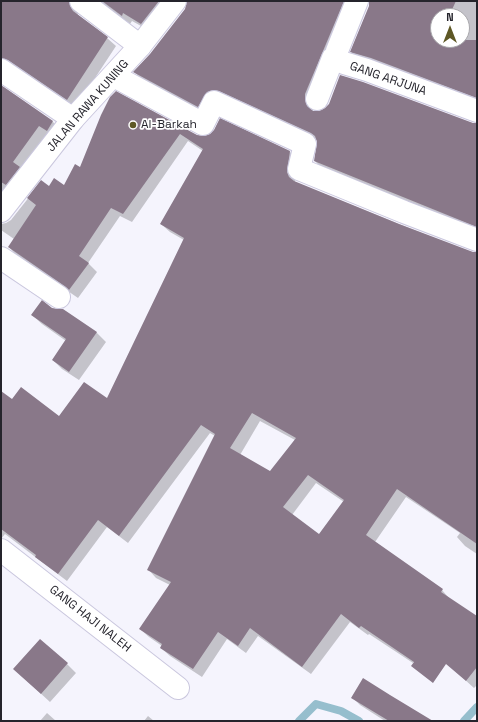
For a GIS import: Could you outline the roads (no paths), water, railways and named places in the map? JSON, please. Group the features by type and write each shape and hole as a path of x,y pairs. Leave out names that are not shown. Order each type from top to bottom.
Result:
{"street":[{"path":"80,1 140,46"},
{"name":"JALAN RAWA KUNING","path":"1,211 73,119 140,46 175,1"},
{"name":"GANG ARJUNA","path":"357,1 337,50 337,59 344,64 368,70 477,112"},
{"path":"317,99 333,58 337,59"},
{"path":"1,70 73,119"},
{"path":"114,76 203,124 214,102 305,144 298,169 477,240"},
{"path":"1,258 59,297"},
{"name":"GANG HAJI NALEH","path":"1,550 178,688"}],"waterway":[{"path":"299,721 316,704 341,711 359,721"},
{"path":"464,721 477,707"}],"place":[{"name":"Al-Barkah","path":"133,125"}]}
